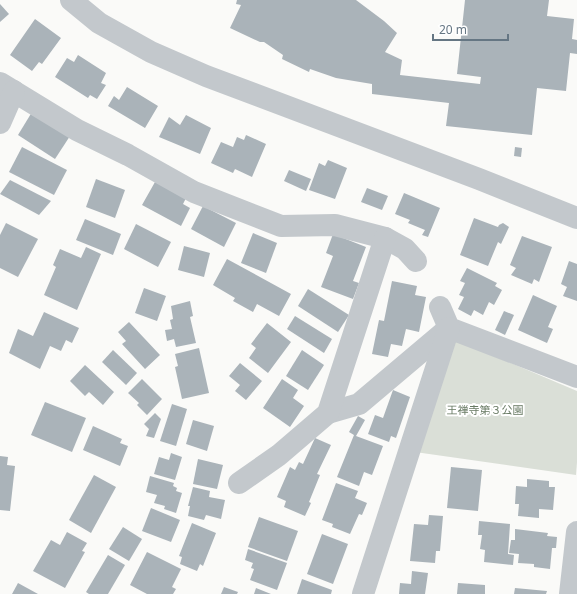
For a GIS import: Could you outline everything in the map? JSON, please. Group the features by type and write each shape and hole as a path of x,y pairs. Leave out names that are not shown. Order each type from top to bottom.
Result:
{"street":[{"path":"71,0 100,23 151,52 206,76 472,176 577,218"},
{"path":"0,123 7,87 77,130 128,155 194,192 281,226 335,225 386,238 405,249 416,261"},
{"path":"328,413 386,238"},
{"path":"362,594 449,328 440,307"},
{"path":"239,483 279,455 328,413 359,404 449,328"},
{"path":"449,328 577,377"},
{"path":"570,594 577,532"}],"green space":[{"name":"王禅寺第３公園","path":"454,339 577,391 576,475 415,452"}],"building":[{"path":"237,0 356,0 397,33 385,52 402,60 400,75 480,84 481,77 457,74 465,0 549,0 547,16 574,19 572,39 577,40 577,54 570,53 566,91 537,88 532,135 446,126 449,103 372,94 372,84 336,78 310,69 309,72 282,59 283,55 264,42 260,42 230,28 241,5 236,4"},
{"path":"0,4 9,14 0,22"},
{"path":"35,19 61,38 42,64 39,62 32,71 10,55"},
{"path":"78,55 106,73 101,83 106,85 97,99 90,95 88,98 55,77 67,58 74,62"},
{"path":"127,87 158,106 145,128 108,106 114,96 119,100"},
{"path":"32,112 70,136 55,159 18,135"},
{"path":"186,115 211,128 200,154 159,137 169,117 180,125"},
{"path":"246,135 266,144 252,177 235,169 233,173 211,163 221,142 233,147 237,137 244,140"},
{"path":"22,147 67,170 54,195 9,172"},
{"path":"515,147 522,148 521,157 514,156"},
{"path":"328,160 347,168 335,199 309,190 319,163 325,166"},
{"path":"289,170 311,179 306,191 284,181"},
{"path":"96,179 125,190 115,218 86,207"},
{"path":"10,180 51,201 39,215 0,194"},
{"path":"155,182 186,198 183,204 190,208 181,226 142,205"},
{"path":"367,188 388,196 382,210 361,202"},
{"path":"404,193 440,208 428,237 422,235 425,230 408,223 410,220 395,214"},
{"path":"203,206 236,223 224,247 191,229"},
{"path":"474,218 498,227 503,223 509,227 501,244 498,242 488,266 460,255"},
{"path":"85,219 121,234 113,255 76,240"},
{"path":"6,223 38,239 18,277 0,268 0,235"},
{"path":"136,224 171,242 158,267 124,249"},
{"path":"253,233 277,243 266,273 241,263"},
{"path":"333,234 366,247 353,281 359,283 353,299 321,287 333,256 326,253"},
{"path":"522,236 552,247 539,282 534,279 532,284 511,275 516,268 510,265"},
{"path":"184,246 210,253 204,277 178,270"},
{"path":"86,247 101,254 77,310 44,295 56,267 53,265 60,249 81,258"},
{"path":"227,259 291,294 279,316 257,304 253,312 233,301 235,298 213,285"},
{"path":"569,261 577,264 577,301 563,296 567,287 561,284"},
{"path":"467,268 497,283 495,286 502,290 494,305 489,302 483,315 474,310 471,316 458,309 464,297 459,295 465,283 460,281"},
{"path":"392,281 417,286 415,295 426,297 419,332 406,329 402,346 391,344 388,357 372,354 379,320 384,321"},
{"path":"144,288 166,296 157,321 135,313"},
{"path":"308,289 349,315 338,332 298,306"},
{"path":"533,295 557,306 548,327 553,329 547,343 518,330"},
{"path":"190,301 193,316 190,317 196,343 176,347 174,339 167,341 165,330 172,329 170,320 173,319 171,306"},
{"path":"504,311 514,315 505,335 495,330"},
{"path":"44,312 79,328 72,343 66,340 61,351 50,346 40,369 9,353 18,329 33,336"},
{"path":"295,316 332,339 324,353 287,329"},
{"path":"129,322 160,355 145,369 122,344 126,341 118,332"},
{"path":"267,323 291,342 268,373 249,358 256,348 251,344"},
{"path":"199,348 209,393 182,399 175,367 178,366 175,354"},
{"path":"113,350 137,373 126,385 102,362"},
{"path":"302,350 324,365 308,390 286,376"},
{"path":"240,363 262,381 246,400 235,391 240,385 229,376"},
{"path":"85,365 114,392 103,405 89,392 85,396 70,381"},
{"path":"142,379 162,399 147,415 137,405 139,403 128,393"},
{"path":"282,379 298,390 293,398 304,406 290,427 263,408"},
{"path":"393,390 410,397 396,438 391,436 389,442 368,434 375,415 383,418"},
{"path":"45,402 86,418 72,452 31,435"},
{"path":"172,404 187,409 176,446 160,441"},
{"path":"155,413 161,419 154,438 146,436 149,429 144,424"},
{"path":"358,416 365,420 356,436 383,446 372,475 364,472 359,486 337,477 354,435 349,432"},
{"path":"193,420 214,426 207,451 186,444"},
{"path":"93,426 122,439 120,443 128,446 120,466 83,450"},
{"path":"315,438 331,445 317,474 320,475 305,516 284,507 286,501 277,497 290,467 295,470 299,462 303,464"},
{"path":"171,453 182,457 175,480 154,474 159,457 169,460"},
{"path":"0,456 8,457 7,465 15,466 10,511 0,510"},
{"path":"198,459 223,465 217,489 193,484"},
{"path":"451,467 482,470 478,511 447,508"},
{"path":"94,475 116,487 91,533 69,520"},
{"path":"150,476 174,483 173,486 177,488 176,491 182,493 176,513 164,509 165,506 154,503 157,495 146,492"},
{"path":"527,479 549,481 549,487 555,487 553,510 539,509 539,518 518,516 519,504 515,504 516,486 527,487"},
{"path":"336,483 358,491 355,498 367,503 362,515 359,514 350,534 332,527 333,524 322,520"},
{"path":"193,487 210,491 209,497 225,500 221,519 206,515 204,520 188,516 190,506 188,506"},
{"path":"151,508 180,520 171,542 142,531"},
{"path":"429,515 443,516 440,551 436,551 435,563 410,561 414,524 428,525"},
{"path":"259,517 298,531 287,561 248,547"},
{"path":"479,521 510,524 508,554 514,555 513,565 484,562 485,550 480,549 482,535 478,535"},
{"path":"192,523 216,533 203,566 200,564 197,571 180,564 182,557 179,556"},
{"path":"123,527 142,539 129,561 109,549"},
{"path":"515,529 548,533 547,536 557,537 556,548 552,548 550,569 534,567 534,564 518,563 519,554 509,553 511,540 515,540"},
{"path":"67,532 87,543 82,551 85,552 65,588 33,571 51,540 60,545"},
{"path":"322,534 348,544 333,584 307,574"},
{"path":"248,549 287,563 277,590 250,580 254,569 251,568 253,563 245,560"},
{"path":"147,552 181,569 172,587 176,589 173,594 147,594 130,585"},
{"path":"108,555 125,565 108,594 89,594 86,592"},
{"path":"412,571 428,573 425,594 399,594 400,583 411,584"},
{"path":"302,579 332,590 331,594 297,594"},
{"path":"18,583 38,594 12,594"},
{"path":"458,583 485,585 485,594 457,594"},
{"path":"224,587 238,592 237,594 221,594"},
{"path":"256,588 271,594 254,594"},
{"path":"515,588 547,591 546,594 514,594"}]}
